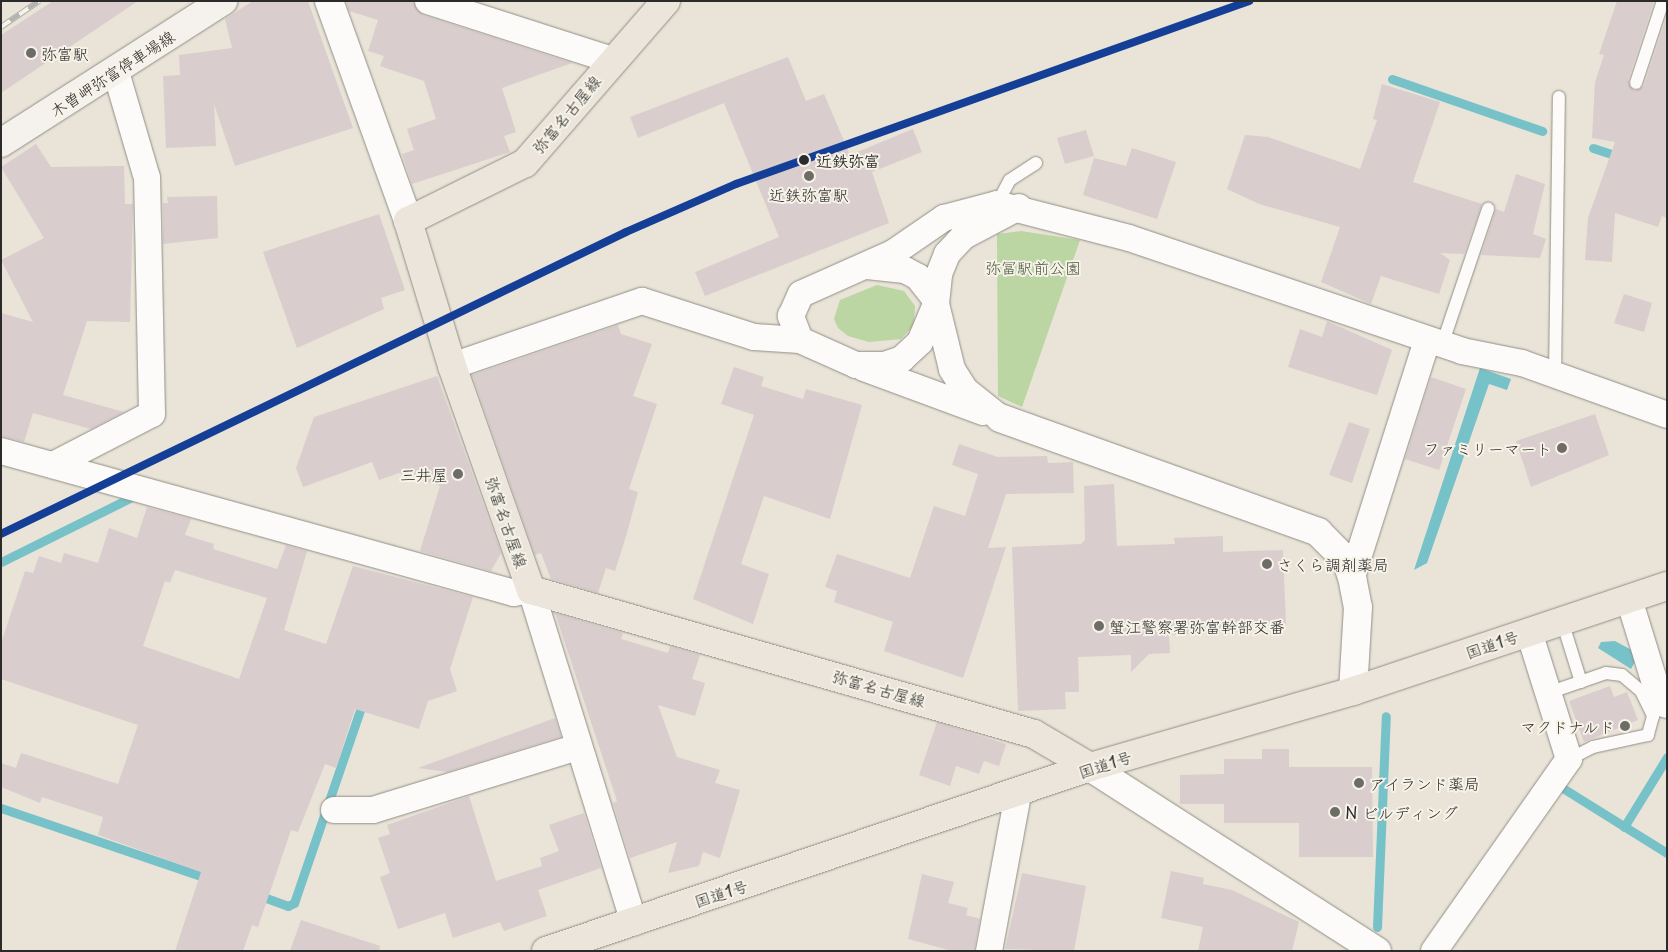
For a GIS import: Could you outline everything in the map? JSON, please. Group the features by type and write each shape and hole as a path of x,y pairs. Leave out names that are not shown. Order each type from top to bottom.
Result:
{"main road":[{"name":"木曽岬弥富停車場線","path":"1,143 116,72 223,1"},
{"name":"弥富名古屋線","path":"666,1 612,60 525,163 408,222 452,366 531,590 1034,734 1090,767"},
{"name":"国道1号","path":"546,951 1018,794 1090,767 1353,691 1667,586"}],"street":[{"path":"329,1 408,222"},
{"path":"428,1 612,60"},
{"path":"53,465 152,414 147,178 116,72"},
{"path":"800,340 791,316 801,294 893,253 944,218 1008,205 1129,238 1434,342 1555,375 1667,414"},
{"path":"856,365 902,359 920,342 936,302 947,254 964,236 1008,205"},
{"path":"863,266 905,270 918,277 936,302 952,369 965,390 1000,418"},
{"path":"452,366 642,301 754,337 800,340 856,365 1318,532 1336,546 1352,577 1358,607 1353,691"},
{"path":"1352,577 1434,342"},
{"path":"1,450 514,593 531,590 578,747 634,922"},
{"path":"1629,599 1661,703 1667,705"},
{"path":"1434,951 1569,759 1529,632"},
{"path":"334,810 373,810 578,747"},
{"path":"1090,767 1377,951"},
{"path":"989,951 1018,794"}],"lane":[{"path":"1636,83 1663,1"},
{"path":"1555,375 1559,97"},
{"path":"1008,205 1010,180 1036,163"},
{"path":"1434,342 1488,209"},
{"path":"1562,621 1582,682"},
{"path":"1548,694 1606,673 1636,684 1653,716 1652,727 1648,735 1593,748 1569,759"}],"green space":[{"name":"弥冨駅前公園","path":"1021,231 1080,240 1022,407 998,396 997,234"},
{"path":"877,285 904,291 915,306 914,325 901,339 869,342 848,336 838,328 834,319 840,300"}],"water":[{"path":"1480,368 1511,379 1507,390 1489,384 1427,563 1414,570"},
{"path":"1615,641 1639,654 1631,669 1598,648 1601,642"}],"building":[{"name":"弥富駅","path":"53,1 138,1 1,93 1,35"},
{"path":"253,1 308,1 353,128 235,166 214,104 216,146 166,148 163,76 180,75 179,55 232,48 225,19"},
{"path":"346,1 413,1 423,15 572,63 502,88 516,132 504,136 510,152 412,184 402,154 414,150 407,129 436,119 424,81 380,66 384,56 368,51 378,20 349,11"},
{"path":"1617,1 1654,1 1628,80 1634,91 1644,86 1667,16 1667,218 1662,216 1658,227 1615,213 1612,262 1585,260 1588,218 1615,142 1592,138 1595,82 1604,55 1599,54"},
{"name":"近鉄弥富駅","path":"788,57 806,101 824,94 850,155 913,129 922,152 872,172 889,223 705,296 695,272 779,237 724,103 638,138 630,117"},
{"path":"1382,84 1440,102 1413,182 1482,204 1464,254 1440,253 1450,260 1439,294 1381,276 1371,304 1321,282 1340,227 1259,204 1227,189 1245,135 1268,137 1360,169 1377,120 1373,119"},
{"path":"1086,130 1094,156 1065,164 1057,138"},
{"path":"36,144 51,167 124,166 125,204 133,204 130,322 87,321 63,395 124,412 91,429 33,413 24,442 1,436 1,313 33,322 1,260 44,238 1,167"},
{"path":"1132,148 1176,162 1157,219 1083,195 1094,158 1126,166"},
{"path":"1516,174 1545,184 1533,234 1546,239 1540,258 1481,255 1496,209 1504,212"},
{"path":"217,196 218,238 163,244 163,203 168,203 167,197"},
{"path":"379,214 405,290 381,298 384,309 297,348 263,252"},
{"path":"1624,294 1652,303 1644,332 1614,323"},
{"path":"1327,321 1392,350 1377,395 1288,367 1300,329 1322,337"},
{"path":"618,325 621,334 652,344 633,396 657,404 629,489 638,492 627,533 615,571 606,568 598,593 551,579 541,553 535,555 472,375"},
{"path":"734,367 764,377 761,386 803,399 806,389 862,405 830,519 764,496 741,564 769,574 753,624 693,599 754,415 721,404"},
{"path":"437,376 501,553 491,571 420,551 440,486 399,473 379,480 372,462 303,487 296,468 314,417"},
{"path":"1431,377 1466,389 1439,470 1405,459"},
{"name":"ファミリーマート","path":"1595,414 1609,455 1531,487 1516,441"},
{"path":"1349,422 1370,429 1352,483 1329,475"},
{"path":"959,444 998,457 1047,456 1048,463 1073,462 1074,493 1006,494 988,548 1006,547 963,678 884,651 893,622 834,602 837,591 825,587 837,554 910,578 934,506 965,516 978,474 952,465"},
{"path":"1114,484 1117,546 1175,544 1174,538 1223,536 1223,552 1283,550 1286,624 1248,625 1249,631 1169,635 1170,653 1149,654 1131,672 1131,655 1078,657 1079,692 1065,692 1066,709 1018,711 1012,547 1081,544 1085,540 1084,486"},
{"path":"147,507 191,519 185,535 214,544 213,549 277,569 286,545 307,551 284,630 326,644 353,566 473,597 450,669 457,691 428,701 419,729 355,709 336,768 325,764 298,832 291,830 258,927 252,925 243,951 175,951 201,872 98,835 103,817 42,797 40,803 1,787 1,763 16,768 21,753 118,784 138,725 1,679 1,643 25,571 33,573 39,556 61,563 64,553 98,563 109,528 137,538","holes":["175,570 267,598 239,679 143,646 165,581 170,583"]},
{"path":"555,613 623,633 621,639 668,653 670,646 700,655 692,679 705,683 695,716 658,705 677,757 720,770 715,783 740,790 720,858 703,852 699,866 668,873 677,842 630,858 613,803 617,801"},
{"path":"1610,686 1614,697 1627,692 1638,720 1584,742 1569,701"},
{"path":"555,718 561,737 447,772 418,768"},
{"path":"937,722 1006,744 999,766 984,761 979,774 956,766 950,786 919,775"},
{"path":"1262,749 1289,749 1289,767 1372,767 1373,857 1299,857 1299,823 1224,823 1224,804 1180,804 1180,775 1224,774 1224,759 1262,759"},
{"path":"469,796 496,881 542,866 540,858 559,851 549,825 584,813 601,868 538,890 547,916 504,931 500,922 453,938 445,913 398,929 380,877 390,873 378,838 390,834 387,825"},
{"path":"1171,871 1204,878 1203,884 1232,890 1299,922 1292,951 1198,951 1203,927 1161,918"},
{"path":"1022,873 1086,886 1074,951 1005,949"},
{"path":"922,874 954,882 948,903 968,908 966,915 980,919 974,951 952,951 908,939"},
{"path":"301,920 380,946 379,951 290,951"}],"waterway":[{"path":"1392,79 1542,131"},
{"path":"1593,148 1621,157"},
{"path":"1,562 132,497"},
{"path":"258,895 288,906 294,903 363,701"},
{"path":"1377,927 1386,716"},
{"path":"1624,827 1667,757"},
{"path":"1561,787 1667,853"},
{"path":"1,808 210,879"}],"railway":[{"path":"1,27 39,1"}],"transit line":[{"path":"1,534 626,232 736,184 1249,1"}],"place":[{"name":"弥富駅","path":"31,53"},
{"name":"近鉄弥富","path":"804,160"},
{"name":"近鉄弥富駅","path":"809,176"},
{"name":"ファミリーマート","path":"1562,448"},
{"name":"三井屋","path":"458,474"},
{"name":"さくら調剤薬局","path":"1267,564"},
{"name":"蟹江警察署弥富幹部交番","path":"1099,626"},
{"name":"マクドナルド","path":"1625,726"},
{"name":"アイランド薬局","path":"1359,783"},
{"name":"N ビルディング","path":"1335,812"}]}
